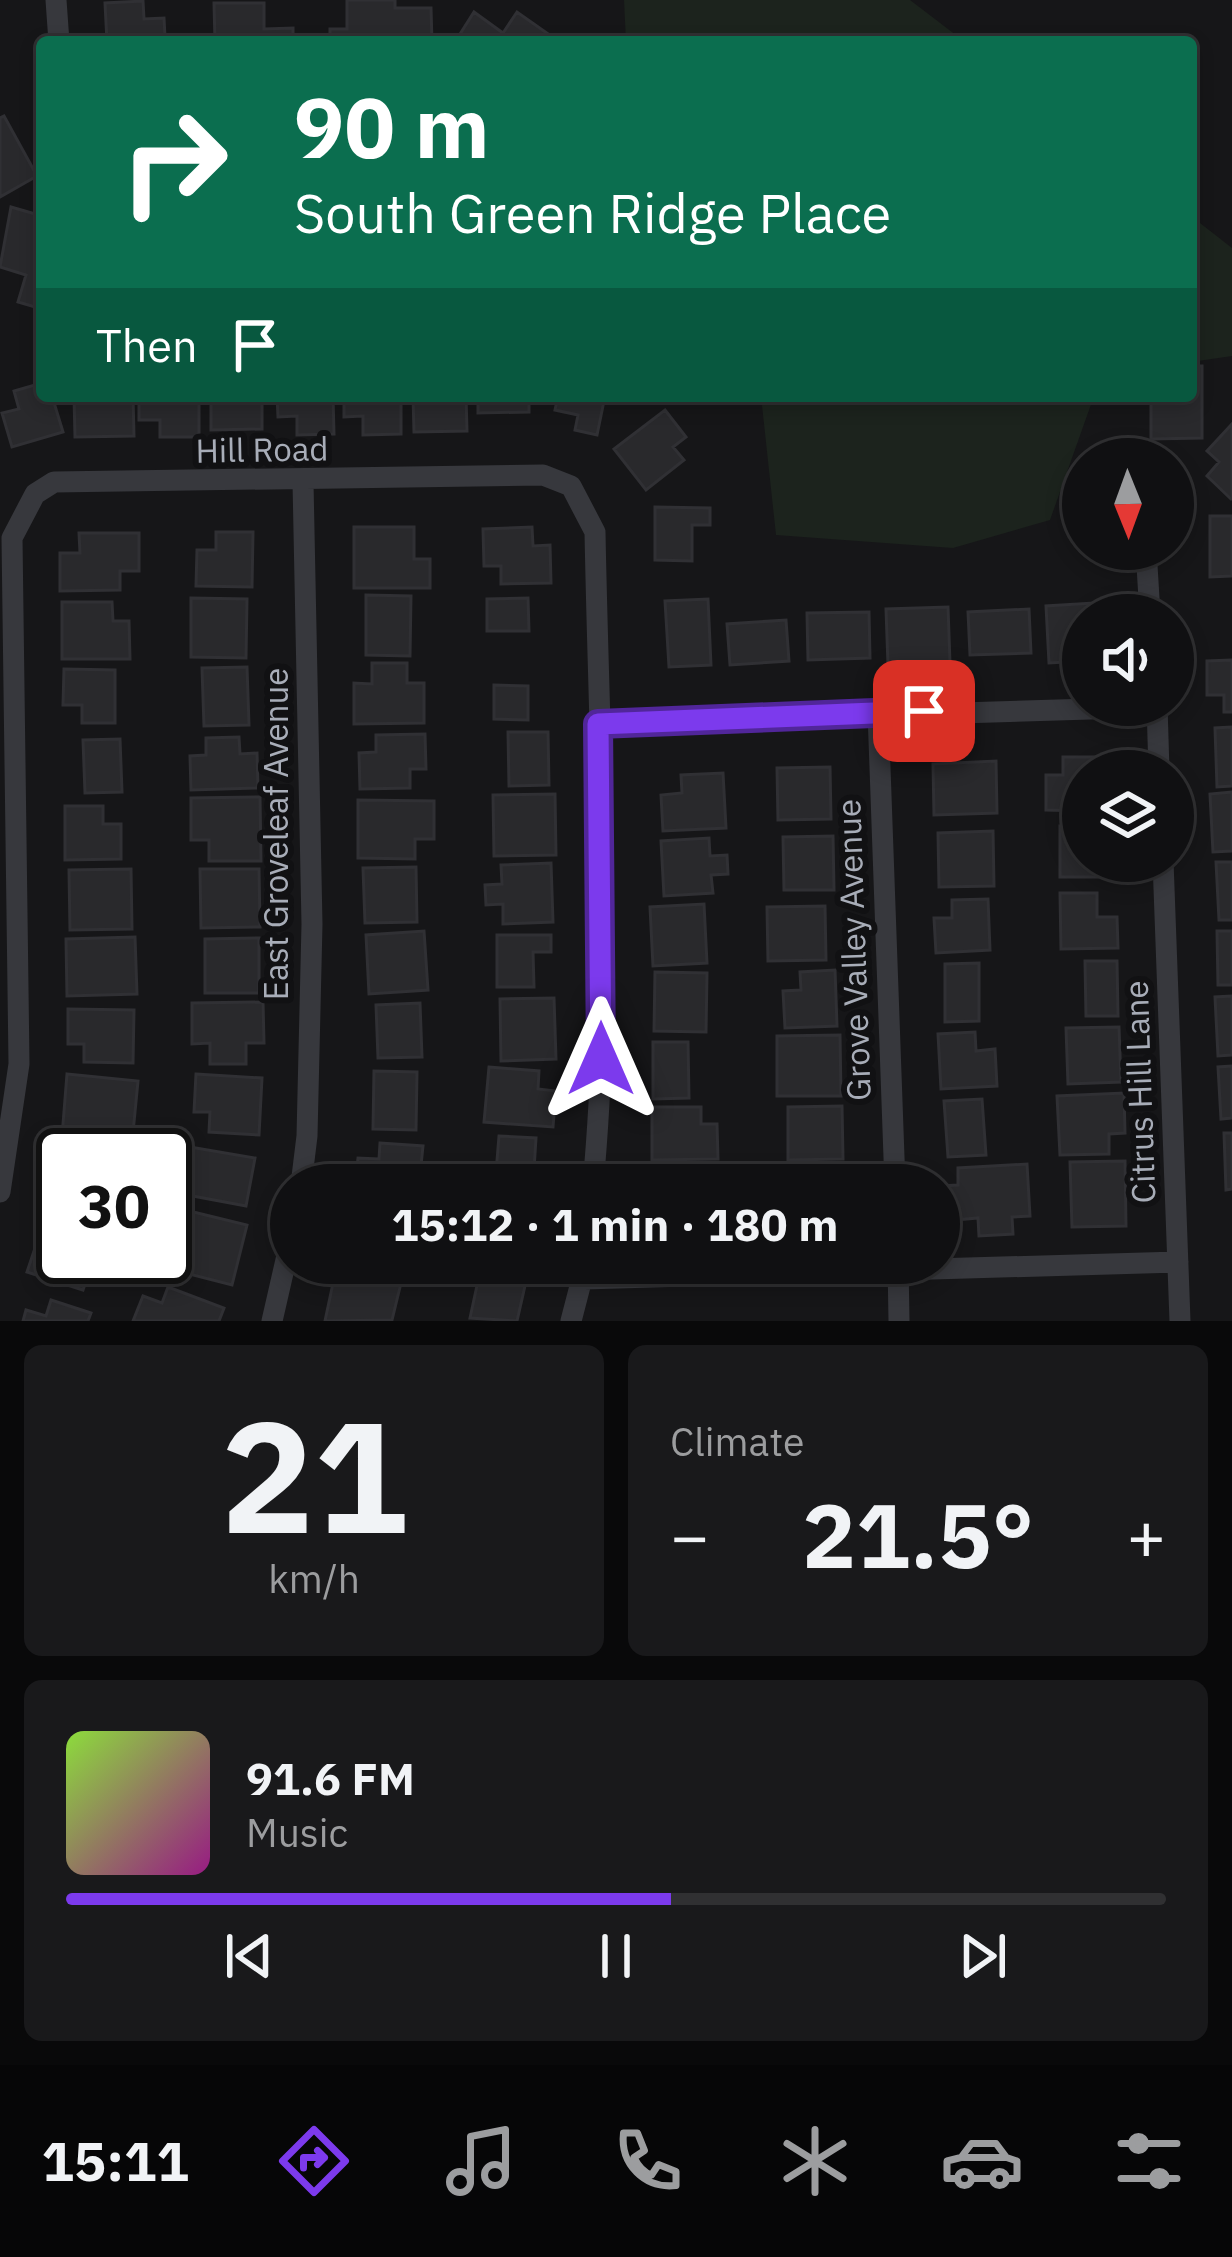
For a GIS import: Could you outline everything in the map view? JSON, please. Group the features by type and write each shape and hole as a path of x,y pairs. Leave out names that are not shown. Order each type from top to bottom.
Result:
{"street":[{"path":"56,0 59,36"},
{"name":"Hill Road","path":"0,1192 19,1064 12,538 35,494 54,482 542,475 571,486 595,532 598,724"},
{"name":"East Groveleaf Avenue","path":"302,1164 312,924 304,482"},
{"path":"595,1164 600,1105 598,724 1062,708"},
{"name":"Grove Valley Avenue","path":"878,712 894,1164"},
{"name":"Citrus Hill Lane","path":"1164,882 1180,1321"},
{"path":"960,1266 1178,1262"},
{"path":"272,1321 280,1284"},
{"path":"571,1321 581,1284"},
{"path":"898,1284 898,1321"}],"shaded area":[{"path":"624,0 910,0 957,36 626,36"},
{"path":"1197,221 1232,248 1232,356 1197,361"},
{"path":"762,402 1092,402 1079,438 1062,438 1062,486 1050,520 953,548 776,535"}],"building":[{"path":"347,0 395,0 395,8 431,8 432,36 330,36 330,29 347,29"},
{"path":"143,1 144,19 164,18 165,36 107,36 105,3"},
{"path":"214,3 264,3 264,29 293,28 293,36 215,36"},
{"path":"474,12 503,33 517,12 551,36 459,36"},
{"path":"4,116 36,177 0,197 0,118"},
{"path":"11,207 36,214 36,307 18,302 26,275 0,267"},
{"path":"1197,366 1202,366 1202,438 1151,438 1151,402 1197,402"},
{"path":"36,385 36,402 54,402 63,432 12,447 2,413 19,409 14,391"},
{"path":"74,402 133,402 134,436 75,437"},
{"path":"139,402 199,402 199,437 160,437 160,420 139,420"},
{"path":"211,402 262,402 262,429 211,430"},
{"path":"277,402 333,402 334,434 297,435 297,416 278,417"},
{"path":"344,402 401,402 401,434 363,435 363,416 344,417"},
{"path":"413,402 466,402 467,431 414,432"},
{"path":"478,402 529,402 529,412 478,413"},
{"path":"557,402 604,402 597,435 575,430 578,415 555,410"},
{"path":"665,410 686,437 673,447 684,460 646,490 614,449"},
{"path":"1232,424 1231,499 1207,476 1219,462 1207,451"},
{"path":"655,507 710,508 710,525 692,525 692,561 655,560"},
{"path":"1210,516 1232,516 1232,576 1210,577"},
{"path":"354,527 414,527 414,559 430,559 430,588 354,588"},
{"path":"532,527 533,546 550,545 551,583 501,584 501,566 484,566 483,529"},
{"path":"216,532 253,532 252,587 196,586 197,550 216,550"},
{"path":"79,533 139,533 139,571 120,571 120,590 60,591 60,553 80,553"},
{"path":"366,595 411,596 410,656 366,655"},
{"path":"191,598 247,599 246,658 191,657"},
{"path":"528,598 529,631 487,631 487,599"},
{"path":"708,599 711,665 669,667 665,601"},
{"path":"62,602 112,602 113,621 129,621 130,659 62,659"},
{"path":"1062,605 1062,662 1049,663 1046,606"},
{"path":"948,607 950,663 888,665 886,609"},
{"path":"1029,609 1031,653 970,655 968,612"},
{"path":"869,612 870,658 808,660 807,613"},
{"path":"786,620 789,661 730,665 727,624"},
{"path":"1232,660 1232,712 1224,712 1224,695 1207,695 1207,661"},
{"path":"372,663 407,663 407,683 424,683 424,723 354,724 354,683 372,684"},
{"path":"247,667 249,725 204,726 202,668"},
{"path":"64,669 115,670 115,723 82,723 82,705 63,705"},
{"path":"494,685 528,686 528,720 494,719"},
{"path":"1232,727 1232,786 1217,787 1215,728"},
{"path":"508,732 548,732 549,785 509,786"},
{"path":"425,734 426,769 410,769 410,788 360,789 359,753 376,752 376,735"},
{"path":"239,737 240,754 257,753 258,788 191,790 190,756 206,755 206,738"},
{"path":"120,739 122,792 85,793 83,740"},
{"path":"996,761 997,813 934,815 933,764"},
{"path":"830,767 831,819 778,820 777,768"},
{"path":"723,773 726,828 663,831 661,795 682,793 681,775"},
{"path":"1046,775 1062,775 1062,810 1046,810"},
{"path":"1232,792 1232,851 1213,852 1210,794"},
{"path":"555,794 556,855 494,856 493,795"},
{"path":"260,797 261,861 209,861 209,840 191,840 191,798"},
{"path":"358,800 434,801 434,839 415,839 415,859 358,858"},
{"path":"65,806 103,806 103,824 121,824 121,859 65,860"},
{"path":"1060,826 1062,826 1062,877"},
{"path":"993,831 994,886 939,887 938,833"},
{"path":"833,836 834,890 784,890 783,837"},
{"path":"709,838 710,856 727,855 728,874 711,875 713,893 664,896 661,841"},
{"path":"1216,862 1232,862 1232,920 1219,920"},
{"path":"551,863 553,922 503,924 503,904 486,905 485,885 502,884 501,865"},
{"path":"416,867 417,922 365,923 363,868"},
{"path":"131,869 132,929 70,930 69,870"},
{"path":"200,869 259,869 260,927 201,928"},
{"path":"1060,893 1097,893 1097,917 1117,917 1118,948 1061,949"},
{"path":"988,899 990,950 936,953 934,918 952,918 952,900"},
{"path":"704,904 707,963 653,966 650,907"},
{"path":"825,906 826,960 768,961 767,907"},
{"path":"424,931 428,990 369,994 366,935"},
{"path":"1217,931 1232,931 1232,985 1218,985"},
{"path":"497,935 551,935 551,952 533,952 534,987 497,987"},
{"path":"135,937 137,994 67,996 66,939"},
{"path":"259,938 259,993 205,993 205,939"},
{"path":"1085,961 1117,961 1118,1016 1086,1016"},
{"path":"979,963 979,1021 945,1022 945,964"},
{"path":"835,970 837,1026 785,1028 783,991 801,990 800,972"},
{"path":"655,972 707,973 706,1032 654,1031"},
{"path":"1232,996 1232,1055 1218,1056 1215,997"},
{"path":"554,998 556,1059 501,1061 500,999"},
{"path":"263,1002 264,1043 246,1043 246,1064 210,1064 210,1043 192,1044 192,1003"},
{"path":"420,1003 422,1057 378,1058 376,1005"},
{"path":"68,1009 134,1010 133,1063 84,1062 84,1044 68,1044"},
{"path":"1119,1027 1121,1082 1068,1084 1066,1028"},
{"path":"975,1032 976,1051 995,1049 997,1086 941,1089 938,1034"},
{"path":"840,1035 841,1096 777,1096 777,1036"},
{"path":"653,1042 688,1042 689,1098 653,1099"},
{"path":"1232,1066 1232,1118 1221,1119 1218,1067"},
{"path":"489,1067 539,1071 538,1089 556,1091 553,1127 484,1122"},
{"path":"374,1071 417,1072 416,1130 373,1129"},
{"path":"67,1074 138,1081 133,1128 63,1128"},
{"path":"196,1074 262,1078 259,1135 209,1132 210,1112 194,1112"},
{"path":"1124,1093 1125,1133 1109,1134 1109,1154 1060,1155 1057,1096"},
{"path":"982,1099 986,1155 948,1157 944,1101"},
{"path":"842,1106 843,1159 788,1160 788,1107"},
{"path":"652,1107 701,1107 701,1124 717,1124 718,1159 652,1160"},
{"path":"1224,1133 1232,1133 1232,1189 1226,1190"},
{"path":"499,1136 536,1138 534,1164 497,1164"},
{"path":"380,1143 423,1146 421,1164 357,1164 358,1158 379,1159"},
{"path":"192,1147 255,1158 246,1206 192,1196"},
{"path":"1125,1161 1126,1226 1072,1227 1070,1162"},
{"path":"1027,1164 1030,1216 1012,1217 1013,1234 979,1236 978,1218 960,1220 960,1168"},
{"path":"192,1212 247,1225 232,1285 192,1275"},
{"path":"36,1245 36,1275 27,1272"},
{"path":"333,1284 401,1284 392,1320 325,1321"},
{"path":"477,1284 525,1284 517,1321 470,1318"},
{"path":"168,1287 224,1308 219,1321 133,1321 143,1296 162,1303"},
{"path":"51,1300 91,1313 88,1321 23,1321 26,1310 46,1316"}],"route":[{"path":"601,1059 598,724 924,711"}]}
